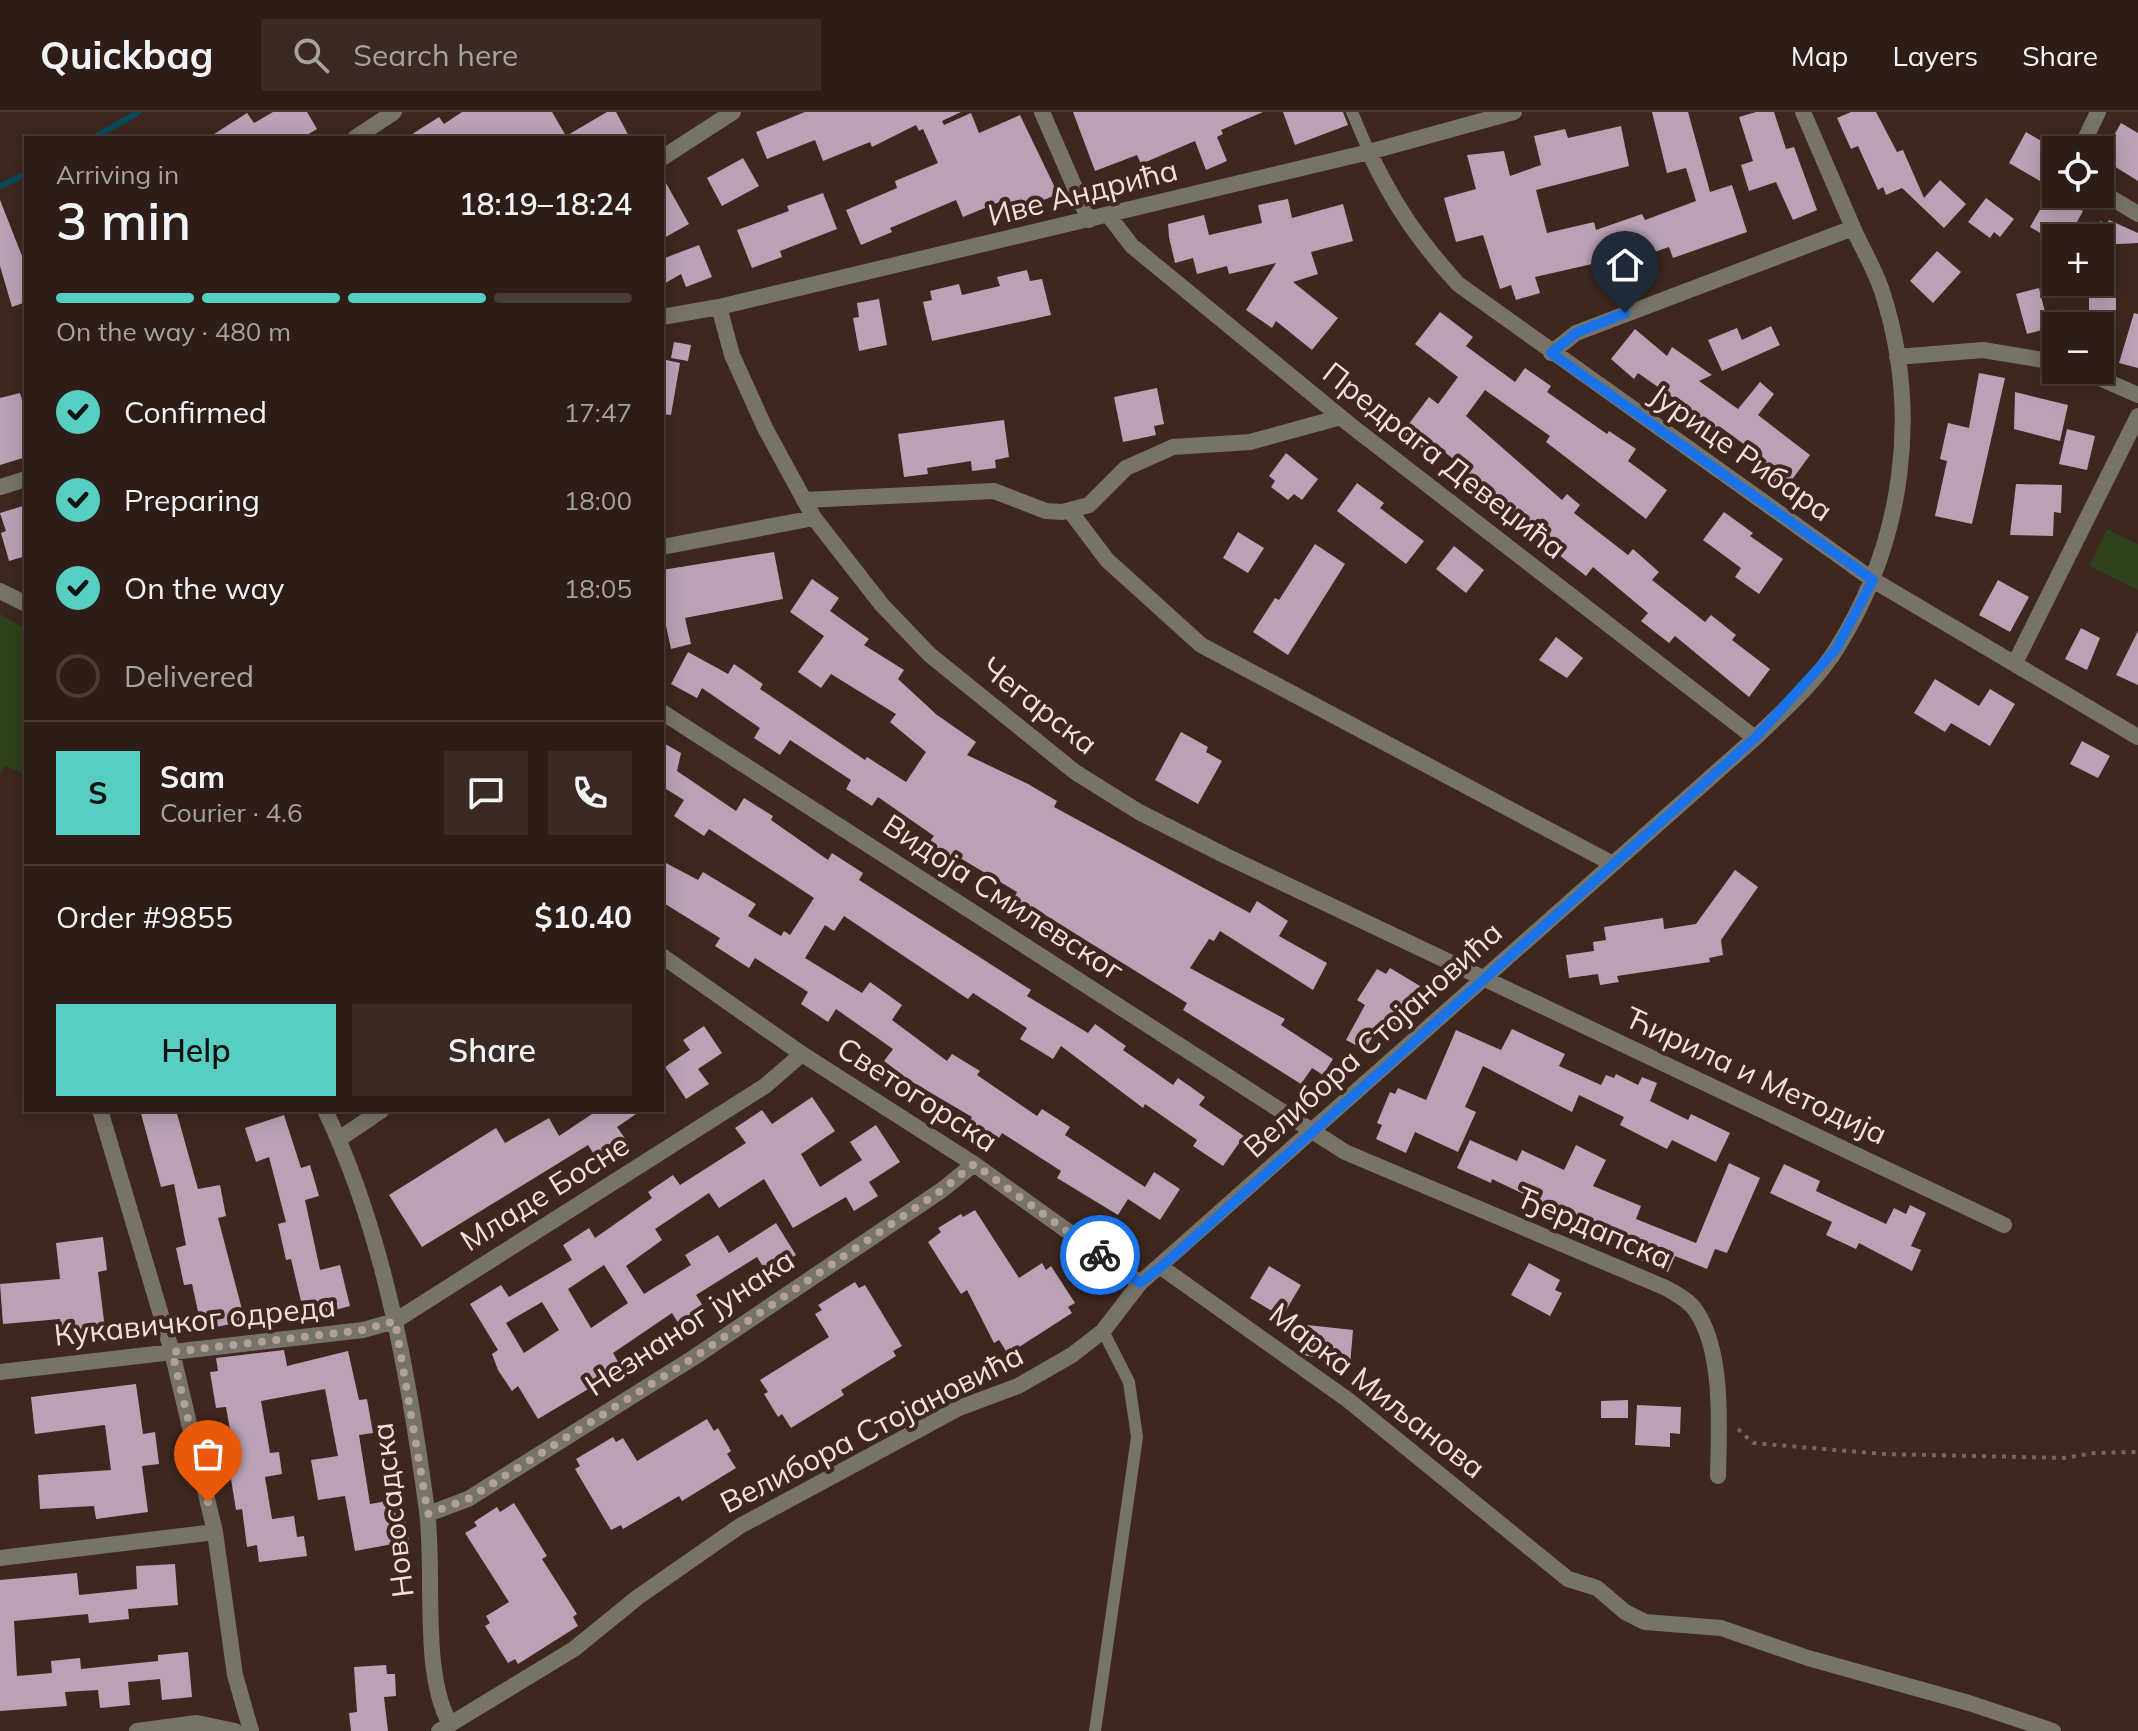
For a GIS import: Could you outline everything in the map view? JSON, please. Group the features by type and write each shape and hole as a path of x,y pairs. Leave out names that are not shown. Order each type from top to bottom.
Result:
{"street":[{"path":"358,136 394,112"},
{"path":"664,157 733,112"},
{"path":"1042,112 1089,220"},
{"name":"Иве Андрића","path":"664,317 719,307 1109,216 1369,152 1514,112"},
{"name":"Велибора Стојановића","path":"446,1728 574,1649 627,1605 740,1526 959,1408 1018,1386 1072,1355 1103,1331 1140,1283 1755,738 1836,649 1873,580 1891,530 1903,450 1902,394 1881,288 1803,112"},
{"path":"2087,136 2098,112"},
{"name":"Јурице Рибара","path":"1369,152 1390,197 1415,236 1458,284 1873,580 2138,737"},
{"path":"2114,199 2138,214"},
{"name":"Предрага Девеџића","path":"1109,216 1132,246 1341,417 1755,738"},
{"path":"1551,353 1576,333 1853,228"},
{"name":"Чегарска","path":"719,307 732,355 814,518 882,605 930,655 1075,772 1139,812 1485,977"},
{"path":"1897,357 1983,350 2042,360"},
{"path":"2113,384 2138,395"},
{"path":"2015,663 2138,416"},
{"path":"804,500 994,491 1046,511 1070,511 1089,505 1126,468 1173,447 1250,442 1341,417"},
{"path":"0,487 24,480"},
{"path":"1070,511 1107,560 1201,645 1613,864"},
{"path":"664,547 814,518"},
{"path":"0,591 24,603"},
{"name":"Видоја Смилевског","path":"664,713 1313,1131"},
{"name":"Светогорска","path":"664,957 802,1054 974,1164 1140,1283"},
{"name":"Ћирила и Методија","path":"1485,977 2004,1225"},
{"name":"Младе Босне","path":"395,1321 765,1086 802,1054"},
{"path":"101,1112 172,1352 215,1532 235,1675 251,1731"},
{"name":"Новосадска","path":"326,1112 339,1139 395,1321 428,1514 436,1690 446,1728"},
{"path":"339,1139 379,1112"},
{"name":"Ђердапска","path":"1313,1131 1345,1152 1666,1288 1686,1301 1696,1311 1711,1355 1718,1396 1718,1476"},
{"name":"Незнаног јунака","path":"428,1514 468,1499 693,1358 942,1190 974,1164"},
{"name":"Марка Миљанова","path":"1161,1267 1348,1400 1568,1579 1597,1588 1625,1612 1645,1622 1721,1628 1808,1658 1969,1703 2053,1731"},
{"name":"Кукавичког одреда","path":"0,1372 363,1330 395,1321"},
{"path":"0,1558 215,1532"},
{"path":"137,1731 197,1723 235,1731"}],"lane":[{"path":"1352,112 1369,152"},
{"path":"1095,1731 1137,1437 1129,1382 1103,1331"}],"path":[{"path":"1734,1425 1753,1443 1884,1454 2064,1458 2094,1453 2138,1452"}],"green space":[{"path":"2107,529 2138,544 2138,590 2089,566"},
{"path":"0,614 24,628 24,773 5,766 0,775"}],"building":[{"path":"273,112 307,112 317,129 305,136 211,136 247,113 254,123"},
{"path":"462,112 552,112 566,136 409,136 439,117 444,124"},
{"path":"607,112 616,112 629,136 566,136"},
{"path":"805,112 961,112 942,121 944,125 971,113 979,133 1020,115 1058,194 1015,212 1009,198 963,217 956,200 890,228 892,232 861,245 846,210 897,188 895,181 938,163 923,129 919,131 916,125 872,147 870,142 823,161 815,140 767,159 756,132"},
{"path":"1073,112 1263,112 1221,130 1223,134 1217,137 1227,161 1206,170 1195,141 1141,164 1137,155 1095,171"},
{"path":"1283,112 1343,112 1348,125 1295,145"},
{"path":"1652,112 1688,112 1710,192 1732,185 1747,232 1673,258 1669,247 1625,262 1623,257 1535,277 1540,293 1516,300 1511,285 1500,289 1483,235 1456,242 1444,198 1476,189 1467,155 1504,151 1510,176 1541,165 1534,136 1565,129 1568,138 1621,126 1629,166 1536,190 1547,233 1594,222 1596,230 1642,214 1645,220 1696,201 1686,168 1667,173"},
{"path":"1756,112 1774,112 1786,149 1794,147 1817,210 1793,220 1776,182 1749,191 1741,165 1753,161 1739,117"},
{"path":"1851,112 1876,112 1897,152 1903,150 1924,198 1940,180 1966,204 1944,228 1902,188 1886,195 1883,187 1878,190 1858,146 1851,149 1837,118"},
{"path":"2121,123 2138,133 2138,181 2114,166 2114,136"},
{"path":"2026,132 2042,141 2040,181 2009,163"},
{"path":"743,158 759,186 722,206 707,178"},
{"path":"664,180 689,224 664,238"},
{"path":"823,193 837,229 780,251 782,257 752,268 737,230 789,211 787,206"},
{"path":"1986,198 2014,219 2000,237 1994,232 1990,238 1968,222"},
{"path":"1288,199 1292,218 1343,204 1353,241 1311,252 1318,274 1293,282 1338,318 1312,350 1276,321 1272,328 1246,310 1276,263 1229,274 1227,266 1197,274 1193,258 1175,263 1169,237 1168,224 1204,215 1209,235 1262,223 1258,205"},
{"path":"0,200 24,261 24,303 12,307 0,266"},
{"path":"2042,206 2083,211 2076,224 2042,224 2042,234 2030,227"},
{"path":"2109,220 2138,233 2138,243 2114,244 2114,224 2107,224"},
{"path":"699,245 712,277 686,287 681,274 664,284 664,258"},
{"path":"1937,251 1961,272 1933,303 1910,281"},
{"path":"1027,270 1030,281 1042,279 1051,315 932,341 923,302 932,300 930,291 959,284 962,295 1000,286 997,277"},
{"path":"2039,288 2045,312 2042,312 2042,330 2027,334 2016,294"},
{"path":"2116,294 2116,325 2114,312 2089,312 2089,296"},
{"path":"879,299 887,345 859,351 853,318 859,317 857,303"},
{"path":"1440,312 1473,337 1466,346 1515,382 1525,368 1551,386 1547,392 1607,434 1609,431 1636,449 1628,461 1667,490 1646,519 1546,442 1550,436 1485,390 1466,416 1562,500 1567,494 1580,505 1574,513 1628,555 1633,549 1659,572 1652,580 1705,622 1711,615 1736,635 1732,640 1770,669 1749,697 1675,636 1669,643 1641,621 1648,613 1593,567 1586,576 1559,555 1562,551 1461,473 1465,468 1434,444 1427,452 1402,433 1429,397 1438,404 1458,377 1415,344"},
{"path":"2134,313 2138,314 2138,368 2119,363"},
{"path":"1771,326 1780,345 1722,371 1708,340 1737,328 1742,340"},
{"path":"1635,329 1667,356 1672,347 1712,375 1699,381 1738,409 1760,382 1774,394 1758,415 1810,455 1783,492 1758,473 1767,461 1719,426 1713,434 1684,413 1688,408 1638,373 1634,379 1611,359"},
{"path":"674,342 691,345 688,361 671,358"},
{"path":"664,359 680,363 671,415 664,414"},
{"path":"1979,373 2005,378 1972,524 1935,516 1947,461 1940,459 1948,423 1969,428"},
{"path":"1157,388 1164,424 1154,426 1156,435 1123,442 1114,397"},
{"path":"2015,392 2068,405 2060,441 2014,429"},
{"path":"20,393 24,399 24,458 0,465 0,398"},
{"path":"1004,420 1009,457 995,460 996,468 972,471 971,461 927,468 928,474 904,477 898,434"},
{"path":"2067,429 2095,436 2087,470 2059,464"},
{"path":"1286,453 1318,479 1302,500 1294,494 1288,500 1271,487 1275,481 1269,476"},
{"path":"1357,483 1384,503 1380,508 1424,541 1406,564 1337,511"},
{"path":"2016,484 2062,485 2061,513 2054,512 2053,536 2010,535"},
{"path":"24,506 24,557 9,561 1,533 6,531 0,513"},
{"path":"1724,512 1753,533 1750,536 1783,559 1759,594 1735,577 1741,568 1703,540"},
{"path":"1238,532 1264,548 1248,573 1223,558"},
{"path":"1315,544 1345,564 1288,655 1253,632 1275,598 1279,600"},
{"path":"1454,546 1484,570 1466,593 1436,569"},
{"path":"774,552 783,599 685,618 691,644 671,649 664,616 664,570"},
{"path":"812,579 839,598 830,611 869,639 864,645 904,670 898,679 937,715 976,742 967,755 1028,784 1057,801 1054,807 1250,913 1257,901 1288,921 1279,936 1327,963 1313,990 1220,931 1214,941 1209,939 1190,968 1285,1019 1281,1025 1333,1059 1323,1075 1312,1068 1301,1084 1183,1010 1187,1003 1042,913 1040,916 1013,900 1017,892 960,858 955,866 926,846 934,836 878,797 872,806 846,789 851,780 790,740 780,755 754,738 760,728 702,688 697,698 671,684 688,652 728,674 734,664 763,684 760,689 865,760 867,757 906,782 926,752 890,722 896,714 831,674 821,688 798,672 824,636 790,612"},
{"path":"1998,580 2029,597 2010,632 1979,615"},
{"path":"2081,628 2100,638 2087,670 2065,659"},
{"path":"2138,631 2138,685 2116,675"},
{"path":"1556,637 1583,658 1567,678 1539,660"},
{"path":"1935,679 1979,706 1990,689 2015,704 1990,746 1951,723 1945,732 1914,713"},
{"path":"1181,732 1208,747 1206,752 1222,761 1198,804 1155,780"},
{"path":"2082,741 2110,756 2098,778 2070,764"},
{"path":"664,743 681,753 677,771 736,811 744,798 773,816 771,820 828,860 832,853 863,873 859,880 1031,990 1027,996 1088,1033 1095,1024 1126,1046 1123,1050 1173,1085 1178,1078 1205,1097 1199,1105 1244,1136 1223,1166 1193,1146 1197,1140 1145,1104 1143,1108 1061,1046 1053,1059 1020,1039 1027,1028 973,993 968,999 844,916 834,931 825,925 805,958 862,993 870,982 902,1005 892,1020 947,1061 952,1054 980,1071 977,1075 1037,1116 1042,1109 1070,1127 1065,1135 1145,1187 1154,1172 1180,1189 1160,1220 1128,1199 1118,1215 1057,1178 1061,1171 1002,1133 997,1141 969,1122 972,1117 909,1080 884,1061 893,1049 836,1009 828,1022 801,1004 808,992 755,958 749,968 715,946 720,938 664,903 664,862 698,880 703,872 756,904 748,916 781,936 784,931 790,935 814,898 709,829 704,836 674,816 684,800 666,789 664,792"},
{"path":"1735,870 1758,887 1721,940 1723,955 1709,958 1710,962 1617,976 1619,982 1600,985 1598,974 1569,978 1566,955 1594,951 1593,942 1606,940 1604,927 1663,918 1664,929 1696,924"},
{"path":"1390,968 1420,986 1393,1029 1381,1021 1365,1050 1346,1040 1365,1005 1357,1000 1377,969 1386,974"},
{"path":"704,1026 722,1053 698,1069 709,1084 686,1099 665,1067 690,1050 683,1040"},
{"path":"1512,1029 1565,1054 1559,1066 1601,1085 1606,1075 1614,1078 1616,1074 1638,1085 1642,1077 1657,1083 1650,1101 1688,1120 1691,1114 1730,1133 1716,1162 1672,1140 1667,1149 1620,1125 1624,1117 1579,1095 1572,1112 1483,1066 1465,1107 1476,1112 1458,1152 1415,1132 1406,1153 1376,1139 1382,1125 1377,1123 1390,1092 1395,1094 1398,1088 1426,1100 1456,1030 1501,1050"},
{"path":"812,1097 835,1131 801,1154 820,1187 862,1160 850,1142 876,1125 900,1162 869,1182 878,1196 854,1211 846,1197 793,1228 764,1179 719,1208 709,1193 655,1229 662,1240 626,1266 644,1294 691,1265 685,1255 718,1235 729,1253 776,1223 796,1255 767,1273 757,1257 696,1295 705,1309 679,1324 672,1313 613,1353 622,1369 538,1419 518,1386 512,1391 498,1370 492,1354 498,1350 470,1304 501,1285 509,1297 572,1260 563,1245 589,1228 595,1238 652,1198 648,1192 673,1175 680,1185 746,1143 735,1128 762,1110 772,1124","holes":["604,1265 628,1303 591,1328 568,1289","542,1302 559,1330 524,1353 506,1323"]},
{"path":"141,1112 177,1112 198,1189 220,1185 226,1216 218,1218 245,1321 202,1330 192,1284 184,1285 176,1248 186,1245 174,1184 161,1187"},
{"path":"595,1112 639,1112 617,1127 626,1140 597,1159 588,1145 422,1247 389,1195 496,1128 505,1143 549,1118 559,1136"},
{"path":"284,1115 301,1168 310,1165 319,1196 305,1200 320,1270 340,1265 350,1306 305,1318 291,1259 286,1260 278,1224 286,1222 269,1157 256,1162 245,1128"},
{"path":"1470,1140 1517,1161 1522,1150 1564,1170 1576,1145 1606,1160 1593,1186 1641,1206 1636,1219 1696,1243 1729,1163 1760,1178 1727,1253 1715,1249 1707,1269 1675,1256 1668,1272 1632,1257 1639,1240 1588,1219 1586,1224 1492,1179 1491,1183 1457,1168"},
{"path":"1784,1164 1820,1181 1816,1191 1886,1224 1894,1208 1906,1214 1910,1205 1926,1213 1911,1246 1921,1250 1912,1271 1859,1243 1856,1249 1826,1235 1832,1222 1770,1193"},
{"path":"975,1210 1019,1278 1042,1263 1046,1270 1051,1266 1075,1303 1068,1307 1072,1313 1008,1354 999,1340 994,1343 967,1290 961,1294 928,1242 941,1232 938,1228 961,1214 963,1217"},
{"path":"103,1237 107,1270 98,1272 105,1329 98,1330 99,1337 72,1340 71,1332 61,1333 60,1319 3,1324 0,1284 60,1279 56,1243"},
{"path":"1529,1263 1560,1280 1555,1290 1562,1293 1550,1316 1511,1295"},
{"path":"1269,1266 1301,1285 1282,1317 1250,1298"},
{"path":"855,1282 859,1288 865,1285 902,1346 893,1351 896,1356 841,1390 844,1395 791,1428 782,1414 778,1417 764,1394 768,1392 760,1380 829,1337 815,1314 822,1310 818,1305"},
{"path":"1307,1325 1353,1330 1350,1365 1304,1355"},
{"path":"284,1350 287,1366 348,1351 359,1400 367,1399 373,1433 359,1435 370,1504 393,1500 396,1517 404,1515 409,1541 355,1551 345,1496 318,1500 311,1460 338,1456 325,1389 261,1401 270,1453 279,1452 282,1474 265,1477 272,1519 294,1516 297,1537 304,1536 307,1556 259,1562 257,1545 247,1547 242,1509 236,1510 228,1460 235,1459 226,1407 216,1408 210,1372 218,1371 216,1358"},
{"path":"136,1384 143,1434 155,1432 159,1464 142,1466 148,1512 96,1519 94,1506 40,1509 38,1475 111,1470 105,1425 35,1434 31,1397"},
{"path":"1628,1400 1628,1418 1601,1418 1601,1401"},
{"path":"1637,1405 1681,1407 1680,1434 1670,1433 1670,1447 1635,1445"},
{"path":"707,1419 714,1431 718,1428 731,1451 727,1454 736,1468 682,1501 679,1496 623,1529 621,1525 611,1530 575,1469 580,1466 576,1459 613,1437 616,1442 623,1438 637,1461"},
{"path":"514,1503 547,1556 542,1559 577,1614 573,1617 578,1626 518,1664 515,1659 508,1663 485,1626 490,1623 486,1616 509,1602 465,1533 477,1526 474,1522 497,1507 500,1512"},
{"path":"175,1564 178,1605 128,1609 129,1619 89,1623 88,1614 14,1621 17,1676 52,1673 51,1661 80,1658 81,1669 158,1661 158,1655 188,1652 192,1697 162,1700 160,1679 128,1682 130,1705 100,1708 98,1690 65,1692 67,1706 0,1711 0,1580 77,1573 79,1595 137,1589 136,1566"},
{"path":"386,1665 387,1674 395,1674 396,1696 384,1697 388,1731 351,1731 349,1713 357,1712 354,1667"}],"waterway":[{"path":"97,136 139,112"},
{"path":"0,186 24,175"}],"way so far":[{"path":"208,1502 172,1352 363,1330 395,1321 428,1514 468,1499 693,1358 942,1190 974,1164 1100,1255"}],"route":[{"path":"1100,1255 1140,1283 1161,1267 1755,738 1807,685 1836,649 1873,580 1551,353 1576,333 1625,313"}]}
